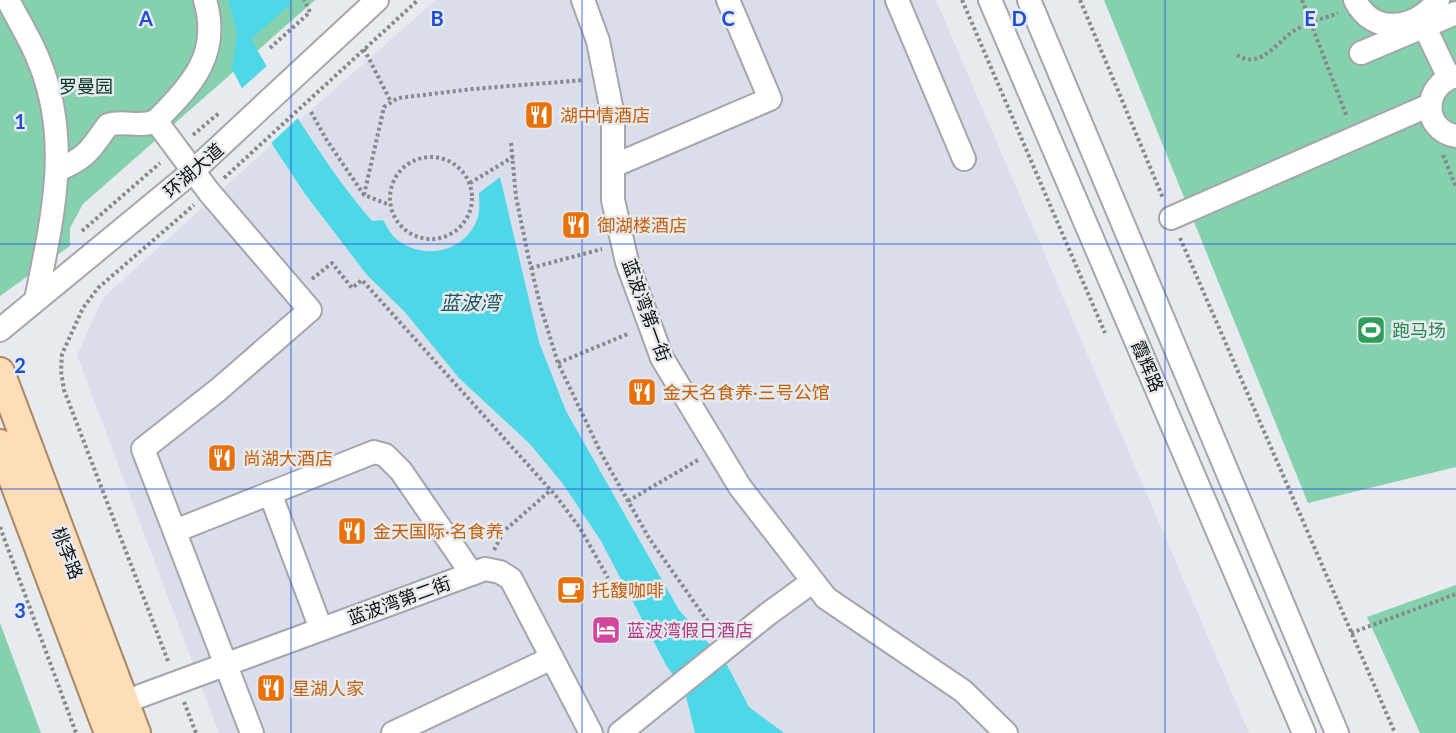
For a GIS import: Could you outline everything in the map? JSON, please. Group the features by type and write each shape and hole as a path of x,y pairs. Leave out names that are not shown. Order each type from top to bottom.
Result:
{"main road":[{"name":"桃李路","path":"0,372 136,733"},
{"name":"桃李路","path":"0,444 109,733"}],"street":[{"path":"8,0 39,61 49,90 58,143 58,170 51,225 36,300"},
{"path":"58,170 82,158 91,150 108,125 117,122 125,125 148,124 156,121 195,78 208,52 210,24 205,0"},
{"name":"环湖大道","path":"0,330 192,172 377,0"},
{"name":"蓝波湾第一街","path":"583,0 598,42 613,116 613,200 627,262 662,358 740,487 826,598 963,691 1006,733"},
{"path":"613,166 770,99 728,0"},
{"path":"897,0 964,159"},
{"name":"霞辉路","path":"990,0 1304,733"},
{"name":"霞辉路","path":"1029,0 1337,733"},
{"path":"1361,53 1423,22 1438,0"},
{"path":"1357,3 1374,20 1389,25 1423,22 1456,13"},
{"path":"1423,22 1452,77 1435,89 1430,105 1436,124 1450,133"},
{"path":"1171,218 1430,105"},
{"path":"156,121 208,192 310,310 218,390 143,449 252,733"},
{"path":"175,531 374,452 385,455 401,471 479,571 500,572 511,579 591,733"},
{"path":"270,493 321,629"},
{"name":"蓝波湾第二街","path":"124,702 479,571"},
{"path":"628,727 768,614 812,582"},
{"path":"393,733 552,658"}],"path":[{"path":"270,48 310,12 304,0"},
{"path":"196,733 64,390 61,371 62,354 83,308 99,288 418,0"},
{"path":"1080,0 1171,218 1395,733"},
{"path":"1302,0 1356,138"},
{"path":"1237,55 1250,58 1271,53 1289,34 1357,3"},
{"path":"364,49 392,102"},
{"path":"364,195 384,107 398,98 605,78"},
{"path":"81,265 77,236 92,220 227,106"},
{"path":"311,112 326,140 364,195 390,205"},
{"path":"1450,133 1442,149 1456,187"},
{"path":"511,142 516,197 531,268 558,363 602,455 649,538 711,626"},
{"path":"470,183 513,157"},
{"path":"440,158 452,162 463,171 470,183 473,196 471,210 465,223 442,239 428,240 415,237 403,229 394,218 390,205 390,191 394,179 403,168 420,159 440,158"},
{"path":"531,268 623,244"},
{"path":"332,263 352,288 362,280 551,490 580,528 608,578"},
{"path":"558,363 650,325"},
{"path":"628,501 717,449"},
{"path":"479,571 504,531 551,490"},
{"path":"0,527 76,733"},
{"path":"1351,633 1456,594"}],"shaded area":[{"path":"436,0 936,0 1249,733 219,733 77,355 103,298 269,147"}],"green space":[{"name":"罗曼园","path":"0,0 315,0 83,204 70,228 70,246 0,296"},
{"path":"1104,0 1456,0 1456,467 1308,503"},
{"path":"1456,585 1456,733 1420,733 1367,617"},
{"path":"0,623 41,733 0,733"}],"water":[{"name":"蓝波湾","path":"228,0 289,0 291,4 251,39 293,110 338,178 372,221 383,220 393,236 404,244 428,251 453,246 472,230 478,217 479,193 500,177 539,342 566,411 679,610 726,663 749,707 784,733 695,733 685,692 666,665 601,541 563,484 530,444 459,378 404,311 367,275 305,194 266,135 232,69 237,33"}],"pier":[{"path":"269,64 300,116 269,145 240,90"}],"place":[{"name":"湖中情酒店","path":"539,115"},
{"name":"御湖楼酒店","path":"576,225"},
{"name":"跑马场","path":"1371,330"},
{"name":"金天名食养·三号公馆","path":"642,392"},
{"name":"尚湖大酒店","path":"222,458"},
{"name":"金天国际·名食养","path":"352,531"},
{"name":"托馥咖啡","path":"571,590"},
{"name":"蓝波湾假日酒店","path":"606,630"},
{"name":"星湖人家","path":"271,688"}]}
